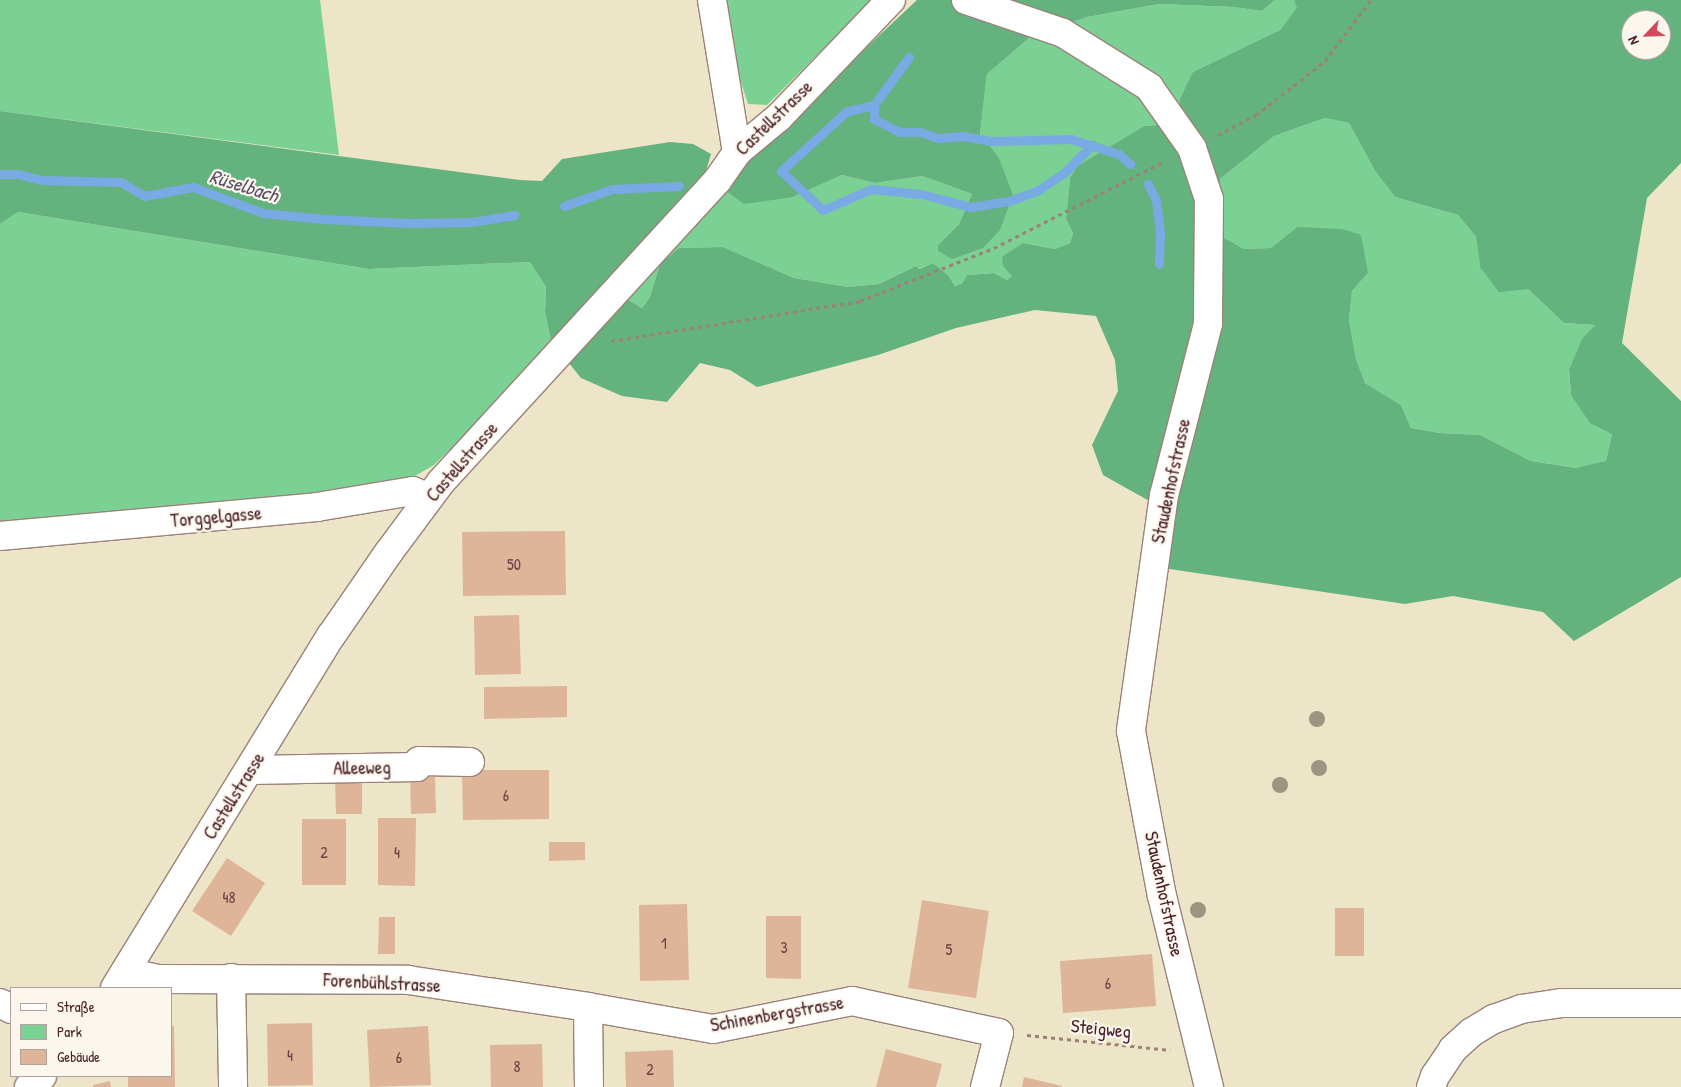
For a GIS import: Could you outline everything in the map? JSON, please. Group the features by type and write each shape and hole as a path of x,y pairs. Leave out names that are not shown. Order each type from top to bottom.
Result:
{"street":[{"path":"712,0 737,152"},
{"name":"Castellstrasse","path":"120,980 331,636 389,552 441,482 566,348 717,181 737,152 779,117 891,0"},
{"name":"Staudenhofstrasse","path":"966,0 1063,33 1149,87 1192,148 1209,200 1208,324 1164,495 1131,731 1162,896 1209,1087"},
{"name":"Torggelgasse","path":"0,536 317,507 413,491 429,498"},
{"name":"Alleeweg","path":"250,770 417,767 419,761 470,762"},
{"path":"231,978 233,1087"},
{"name":"Forenbühlstrasse","path":"120,980 231,978 408,980 588,1008"},
{"name":"Schinenbergstrasse","path":"588,1008 712,1029 852,1000 999,1032"},
{"path":"1431,1087 1435,1076 1453,1049 1472,1032 1494,1019 1521,1009 1561,1003 1681,1003"},
{"path":"588,1008 589,1087"},
{"path":"985,1087 999,1032"},
{"path":"29,1087 41,1077"}],"path":[{"path":"566,348 860,301 994,248 1256,115 1325,61 1371,0"},
{"name":"Steigweg","path":"999,1032 1201,1053"}],"green space":[{"path":"0,0 320,0 339,155 0,111"},
{"path":"719,0 872,0 767,105 748,104 724,30"},
{"path":"917,0 1275,0 1262,11 1233,7 1159,4 1087,17 1029,38 987,74 980,134 998,156 1013,195 1000,230 983,248 952,259 938,251 938,245 959,224 972,194 922,176 875,183 842,175 793,197 744,204 725,190 741,165"},
{"path":"1275,0 1294,0 1298,8 1280,30 1193,72 1179,118 1158,125 1144,126 1077,166 1070,178 1066,219 1073,233 1070,243 1055,249 1023,243 1012,276 1007,280 994,273 967,275 962,285 955,286 948,275 933,263 918,269 916,266 879,284 848,287 794,278 723,247 679,248 660,264 650,297 642,308 625,298 725,190 793,197 842,175 875,183 922,176 972,194 959,224 938,245 952,259 998,156 980,134 987,74 1029,38 1087,17 1159,4 1233,7 1262,11"},
{"path":"1294,0 1681,0 1681,163 1647,198 1622,343 1681,401 1681,577 1574,641 1543,612 1453,596 1405,604 1163,568 1176,516 1103,475 1092,445 1118,391 1115,360 1096,316 1035,310 956,328 878,355 757,387 730,370 700,363 667,402 622,396 581,378 551,341 545,312 546,287 530,262 369,269 18,212 0,224 0,111 520,180 542,181 562,159 670,142 693,144 711,154 706,171 625,298 642,308 650,297 660,264 679,248 723,247 794,278 848,287 879,284 916,266 919,269 933,263 948,275 955,286 962,284 967,275 994,273 1007,280 1012,276 1003,266 1002,257 1023,243 1055,249 1070,243 1073,233 1066,219 1070,178 1077,166 1144,126 1158,125 1179,118 1180,99 1193,72 1280,30 1297,8","holes":["1325,118 1349,123 1375,171 1395,197 1458,215 1476,237 1480,267 1499,292 1528,289 1564,323 1595,325 1582,339 1569,370 1571,395 1590,423 1612,434 1606,461 1576,468 1531,461 1480,435 1440,433 1411,428 1401,405 1365,383 1356,359 1349,320 1352,291 1368,273 1361,235 1342,229 1297,227 1271,248 1244,249 1221,236 1220,179 1274,136"]},
{"path":"1325,118 1349,123 1375,171 1395,197 1458,215 1476,237 1480,267 1528,289 1564,323 1595,325 1582,340 1569,371 1571,395 1612,434 1606,462 1576,468 1531,461 1480,435 1440,433 1411,428 1401,405 1365,383 1356,359 1349,320 1352,291 1368,273 1297,227 1271,248 1244,249 1221,236 1220,179 1274,136"},
{"path":"18,212 369,269 530,262 546,287 545,312 551,341 472,428 434,465 413,477 377,487 306,498 0,526 0,224"}],"building":[{"path":"565,531 566,595 463,596 462,532"},
{"path":"519,615 521,674 475,675 474,616"},
{"path":"567,686 567,717 484,719 484,687"},
{"path":"462,770 549,770 549,819 463,820"},
{"path":"410,777 435,777 436,813 411,814"},
{"path":"335,779 362,779 362,814 336,814"},
{"path":"378,818 416,818 415,886 378,885"},
{"path":"302,819 346,819 346,885 302,885"},
{"path":"549,842 585,842 585,860 549,861"},
{"path":"227,858 265,883 231,936 192,911"},
{"path":"922,900 989,911 976,998 908,988"},
{"path":"687,904 689,980 640,981 639,905"},
{"path":"1335,908 1364,908 1364,956 1335,956"},
{"path":"766,916 801,916 801,979 766,978"},
{"path":"379,917 395,917 395,954 378,954"},
{"path":"1152,954 1156,1006 1063,1013 1060,961"},
{"path":"312,1023 313,1085 268,1086 267,1024"},
{"path":"172,1026 174,1026 175,1087 128,1087 128,1077 172,1077"},
{"path":"428,1026 431,1085 370,1087 367,1030"},
{"path":"542,1044 543,1087 491,1087 490,1045"},
{"path":"886,1049 942,1064 936,1087 876,1087"},
{"path":"673,1050 674,1087 626,1087 625,1052"},
{"path":"1024,1077 1062,1086 1062,1087 1022,1087"},
{"path":"110,1081 111,1087 93,1087 93,1085"}],"waterway":[{"path":"909,57 874,105 847,111 781,171 823,210 871,189 921,194 971,207 1009,201 1037,191 1064,173 1092,145"},
{"path":"874,105 874,119 900,132 920,132 939,138 963,136 991,141 1071,139 1119,154 1130,164"},
{"name":"Rüselbach","path":"0,174 18,174 42,180 121,182 144,196 193,187 263,213 324,219 410,223 471,222 514,215"},
{"path":"1148,184 1156,200 1160,233 1159,264"},
{"path":"564,206 612,189 679,186"}]}
